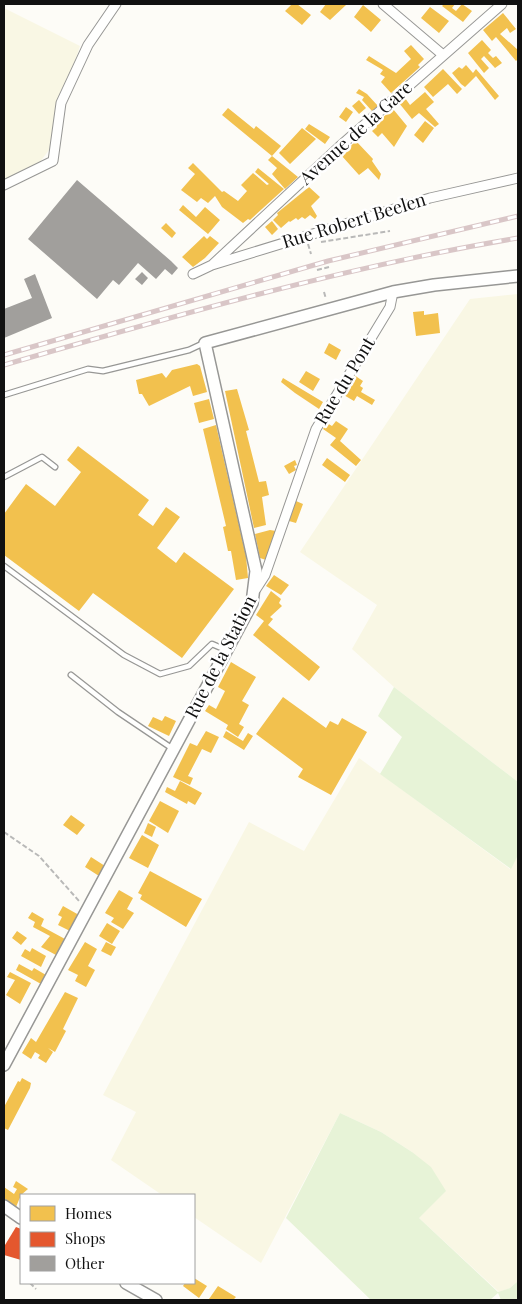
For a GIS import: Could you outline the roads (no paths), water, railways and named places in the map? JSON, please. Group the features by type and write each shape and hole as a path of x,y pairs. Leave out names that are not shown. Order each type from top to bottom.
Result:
{"street":[{"path":"4,185 52,161 61,104 88,46 116,4"},
{"path":"383,4 443,55"},
{"name":"Avenue de la Gare","path":"212,265 443,55 502,4"},
{"name":"Rue Robert Beelen","path":"193,274 212,265 430,198 518,178"},
{"path":"205,343 393,292 434,285 518,276"},
{"name":"Rue du Pont","path":"256,590 265,575 316,429 390,307 393,292"},
{"name":"Rue de la Station","path":"4,1065 227,651 252,603 256,590 256,571 205,343"},
{"path":"4,1206 20,1217"},
{"path":"128,1284 156,1300"}],"lane":[{"path":"4,395 88,369 103,371 189,350 205,343"},
{"path":"4,477 42,457 54,467"},
{"path":"4,566 124,655 160,674 189,666 212,644 227,651"},
{"path":"71,675 118,712 174,749"}],"railway":[{"path":"4,355 328,261 518,216"},
{"path":"4,365 259,294 388,263 518,238"}]}
